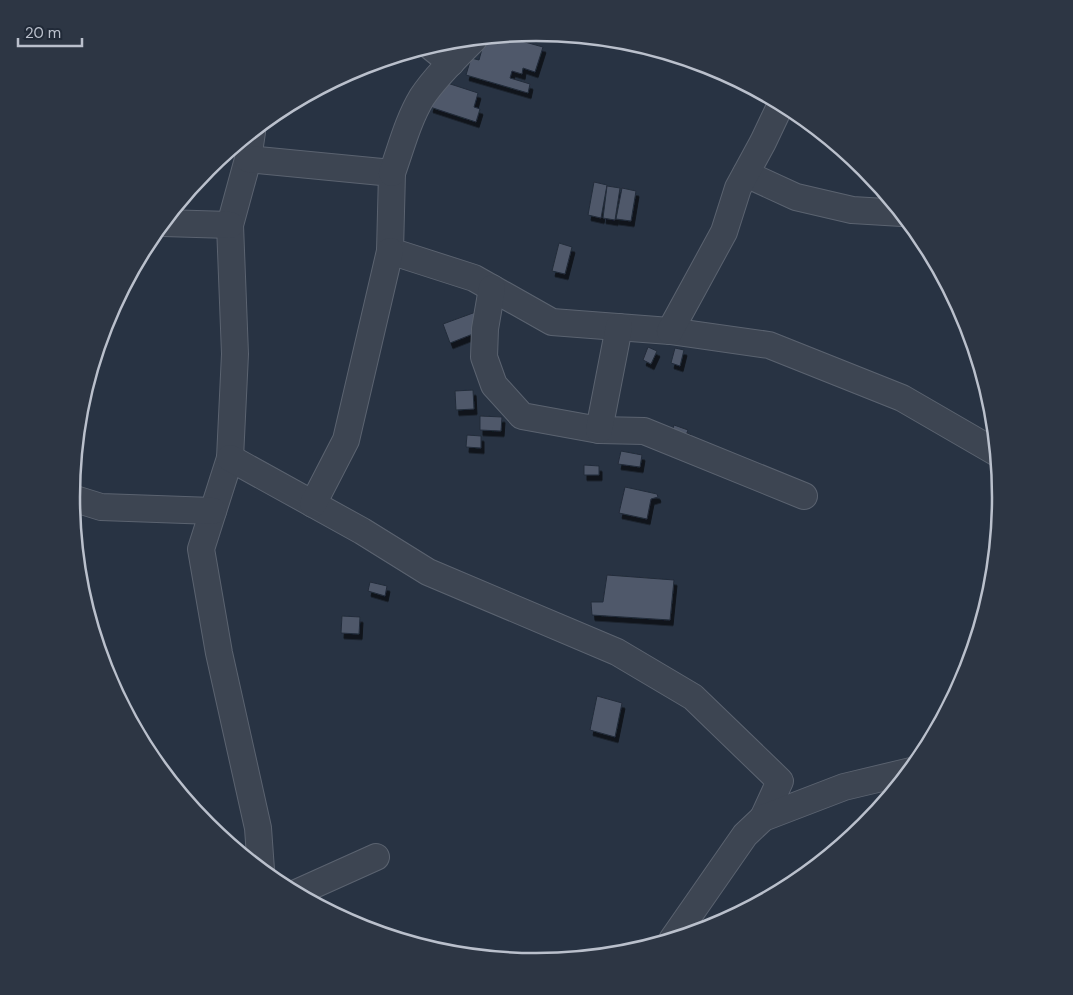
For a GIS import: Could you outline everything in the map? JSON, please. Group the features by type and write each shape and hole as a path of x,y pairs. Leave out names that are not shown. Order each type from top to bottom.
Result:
{"street":[{"path":"314,504 346,440 390,251 392,173 409,125 422,97 467,47"},
{"path":"438,52 451,63"},
{"path":"670,331 724,232 738,188 778,110"},
{"path":"250,143 248,159 230,225 235,354 230,458 201,548 219,653 258,828 260,860"},
{"path":"248,159 392,173"},
{"path":"746,174 796,197 852,210 892,212"},
{"path":"173,223 230,225"},
{"path":"390,251 474,278 552,322 670,331 769,345 902,398 990,449"},
{"path":"492,288 484,357 494,385 522,416 599,430 644,431 804,496"},
{"path":"599,430 619,327"},
{"path":"230,458 314,504 428,572 617,652 693,697 780,781 763,818 745,835 678,931"},
{"path":"80,501 101,507 213,511"},
{"path":"763,818 844,787 899,774"},
{"path":"303,890 376,857"}],"building":[{"path":"523,41 543,47 535,72 523,68 522,74 512,71 510,78 530,84 528,93 466,75 471,58 479,60 483,44"},
{"path":"438,80 478,93 474,107 480,109 476,122 430,107"},
{"path":"594,182 607,185 601,218 588,215"},
{"path":"607,186 620,188 615,220 603,218"},
{"path":"622,188 636,191 631,221 616,219"},
{"path":"559,243 572,247 565,274 552,271"},
{"path":"484,309 483,330 450,343 443,324"},
{"path":"648,347 657,351 651,364 643,360"},
{"path":"675,348 684,350 680,366 671,363"},
{"path":"473,390 474,409 456,410 455,391"},
{"path":"480,416 502,417 501,431 480,430"},
{"path":"674,425 688,430 683,443 670,439"},
{"path":"467,435 481,436 481,448 466,447"},
{"path":"621,451 642,455 640,467 618,464"},
{"path":"584,465 599,466 599,475 584,475"},
{"path":"625,487 657,494 658,497 651,499 647,519 619,513"},
{"path":"607,575 674,580 670,620 592,615 591,602 603,602"},
{"path":"370,582 387,586 385,596 368,591"},
{"path":"342,616 360,617 359,634 341,633"},
{"path":"597,696 622,703 615,737 590,730"}]}
